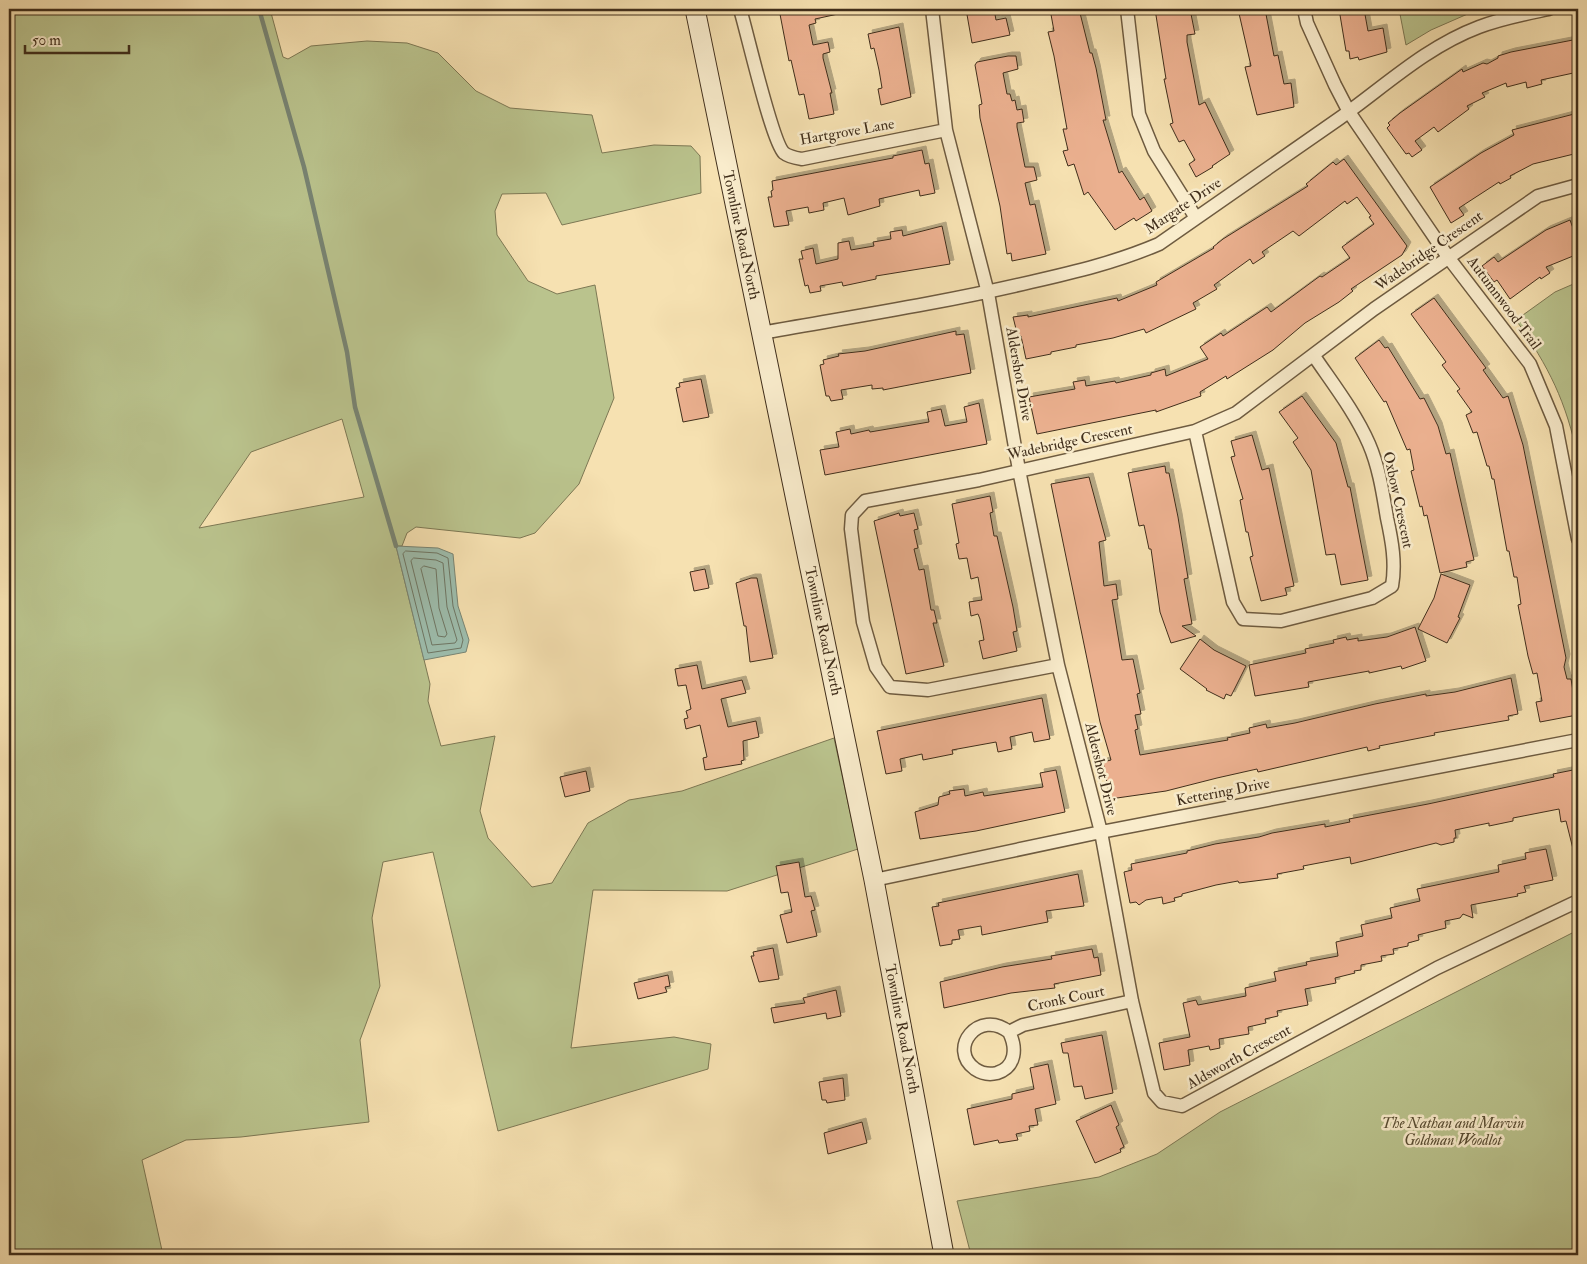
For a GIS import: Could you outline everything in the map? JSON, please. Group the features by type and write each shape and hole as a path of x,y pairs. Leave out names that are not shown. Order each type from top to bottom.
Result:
{"main road":[{"name":"Townline Road North","path":"695,9 874,880 944,1255"}],"street":[{"name":"Hartgrove Lane","path":"740,9 773,129 784,153 793,158 802,159 946,130"},
{"name":"Aldershot Drive","path":"932,9 946,130 988,293 1019,470 1058,665 1101,832"},
{"path":"1127,9 1138,114 1154,151 1196,218"},
{"name":"Autumnwood Trail","path":"1304,9 1307,23 1349,112 1448,257 1530,364 1556,426 1578,539"},
{"name":"Margate Drive","path":"761,333 988,293 1105,265 1134,255 1159,244 1349,112 1418,59 1449,40 1487,24 1549,9"},
{"name":"Wadebridge Crescent","path":"1058,665 928,690 890,687 876,667 863,622 851,529 852,515 865,501 979,480 1195,432 1236,413 1374,309 1538,196 1578,185"},
{"name":"Oxbow Crescent","path":"1195,432 1233,602 1242,619 1281,621 1372,598 1392,586 1395,570 1393,545 1381,483 1370,445 1357,421 1314,356"},
{"name":"Kettering Drive","path":"874,880 1101,832 1578,740"},
{"name":"Aldsworth Crescent","path":"1101,832 1132,1001 1154,1093 1162,1102 1182,1106 1437,968 1578,901"},
{"name":"Cronk Court","path":"1009,1032 1023,1024 1132,1001"},
{"path":"988,1024 997,1025 1009,1032 1015,1050 1010,1065 996,1074 988,1074 972,1067 965,1053 968,1037 973,1030 988,1024"}],"green space":[{"path":"9,9 270,9 283,57 288,59 311,46 367,41 407,43 438,53 476,91 510,108 592,115 602,153 654,145 691,146 700,156 701,193 562,225 546,193 502,194 495,211 497,235 528,281 557,294 595,285 614,398 579,484 535,533 520,538 416,527 407,533 402,546 396,546 430,684 428,701 441,746 495,736 480,811 488,838 532,887 552,883 588,823 629,800 682,791 834,738 858,849 727,891 593,890 571,1048 674,1037 711,1044 708,1069 498,1131 433,852 383,862 372,918 380,986 360,1040 369,1122 241,1137 186,1140 142,1160 163,1255 9,1255","holes":["342,419 364,497 199,528 251,452"]},
{"path":"1399,9 1479,9 1431,30 1406,45"},
{"path":"1578,282 1578,458 1568,419 1555,385 1538,353 1516,320 1555,292"},
{"name":"The Nathan and Marvin Goldman Woodlot","path":"1578,930 1578,1255 971,1255 957,1201 1099,1177 1157,1154 1220,1112"}],"water":[{"path":"396,546 438,548 453,554 458,606 469,640 466,652 424,660"}],"building":[{"path":"779,9 838,9 838,14 815,19 816,23 809,25 813,45 828,42 830,52 823,54 823,58 832,93 830,93 834,114 809,119 804,94 799,95 791,60 789,61"},
{"path":"966,9 994,9 996,20 1006,18 1010,35 972,43"},
{"path":"1050,9 1079,9 1090,53 1092,53 1096,68 1106,120 1103,120 1119,173 1122,171 1140,200 1144,197 1152,211 1136,221 1134,218 1115,230 1088,192 1084,195 1074,164 1068,166 1063,151 1068,150 1063,129 1067,129 1048,32 1054,31"},
{"path":"1155,9 1190,9 1195,34 1187,35 1187,42 1199,105 1205,102 1230,154 1196,177 1189,164 1195,160 1184,140 1179,142 1170,124 1173,123 1164,79 1166,79"},
{"path":"1238,9 1265,9 1274,56 1278,55 1284,84 1291,83 1294,107 1257,115 1245,67 1251,66"},
{"path":"1339,9 1364,9 1368,31 1383,28 1387,52 1359,60 1358,57 1350,59 1349,51 1346,51"},
{"path":"899,27 911,97 881,105 878,89 882,88 879,70 874,48 871,49 868,34"},
{"path":"1578,39 1578,72 1541,80 1542,84 1527,88 1526,82 1507,87 1506,83 1482,93 1485,97 1467,106 1469,109 1438,132 1434,127 1415,141 1422,150 1412,157 1409,153 1406,154 1387,128 1390,125 1388,123 1400,113 1462,69 1463,72 1483,63 1487,64 1498,58 1498,56 1511,52"},
{"path":"1016,56 1018,69 1003,73 1007,94 1010,94 1012,101 1015,100 1017,110 1022,109 1024,122 1017,123 1017,127 1025,167 1034,167 1037,180 1025,183 1030,205 1035,204 1046,254 1012,261 1011,253 1007,254 1000,206 980,118 979,105 982,104 975,65 977,62"},
{"path":"1578,113 1578,153 1533,164 1510,176 1511,178 1500,184 1499,182 1459,208 1464,215 1451,223 1430,187 1481,153 1514,135 1512,130"},
{"path":"922,150 925,164 929,163 935,193 920,196 919,190 879,199 880,206 848,215 844,198 823,203 824,210 809,213 808,207 786,211 789,225 774,227 768,197 772,197 772,181 893,158 893,156"},
{"path":"1344,159 1407,246 1402,255 1351,289 1353,291 1339,302 1305,323 1273,350 1227,379 1226,376 1200,392 1201,396 1156,412 1156,410 1037,434 1029,397 1075,389 1073,382 1085,380 1086,386 1115,381 1116,383 1151,375 1151,373 1165,369 1166,376 1208,359 1200,347 1221,333 1223,336 1267,307 1271,312 1320,276 1322,277 1350,258 1342,247 1374,224 1369,217 1371,216 1357,197 1347,204 1345,201 1299,236 1293,231 1262,252 1265,256 1253,264 1250,259 1214,285 1217,289 1193,303 1196,309 1146,333 1144,329 1026,359 1021,336 1018,337 1013,317 1028,315 1028,317 1117,298 1118,301 1157,285 1156,282 1214,248 1223,239 1308,186 1306,184 1333,162 1336,165"},
{"path":"1570,220 1578,242 1578,254 1546,267 1550,273 1541,279 1540,277 1510,299 1497,280 1494,282 1482,266 1494,257 1498,262 1546,230"},
{"path":"942,226 950,264 876,276 876,279 843,286 842,282 820,286 821,291 810,293 808,285 805,286 799,259 803,259 801,251 813,248 816,264 838,259 838,243 849,241 851,250 874,246 873,242 891,239 890,232 902,230 903,236"},
{"path":"1434,298 1486,368 1483,370 1503,398 1508,396 1523,445 1566,658 1564,667 1567,679 1571,679 1577,715 1540,722 1536,702 1542,701 1537,673 1533,674 1528,656 1518,605 1521,604 1517,577 1514,577 1509,551 1507,551 1494,479 1492,479 1489,466 1487,466 1477,432 1473,433 1466,415 1472,412 1457,391 1460,389 1442,365 1446,362 1411,314"},
{"path":"956,331 956,335 964,334 971,373 883,390 883,388 872,389 872,385 841,390 843,399 831,401 829,396 826,396 820,365 824,364 823,360 839,356 838,354 865,351"},
{"path":"1379,340 1385,348 1388,347 1420,399 1424,398 1438,426 1446,454 1450,453 1474,560 1466,562 1467,567 1440,573 1427,515 1424,516 1422,506 1420,507 1411,471 1414,470 1410,449 1407,450 1386,401 1384,402 1355,358"},
{"path":"701,379 709,417 683,422 676,388 680,387 679,383"},
{"path":"1302,396 1336,443 1348,487 1350,487 1368,580 1341,585 1335,554 1326,555 1311,470 1293,442 1298,438 1279,412"},
{"path":"979,403 987,444 825,475 820,450 839,447 836,432 850,429 851,434 869,430 870,432 929,422 927,412 941,409 945,426 967,422 964,407"},
{"path":"1252,435 1262,470 1269,468 1294,586 1285,588 1287,595 1261,601 1250,557 1253,556 1240,500 1243,499 1231,457 1235,456 1231,441"},
{"path":"1165,466 1166,473 1169,473 1188,578 1184,579 1192,624 1182,626 1196,636 1171,643 1160,612 1151,549 1149,549 1144,525 1139,526 1128,473"},
{"path":"1089,477 1106,540 1099,542 1104,586 1116,584 1118,599 1112,600 1122,660 1133,659 1140,693 1137,694 1141,714 1135,715 1138,729 1135,730 1140,755 1228,740 1227,738 1250,733 1249,728 1266,724 1267,728 1295,723 1426,694 1426,696 1455,692 1511,678 1518,714 1508,716 1509,720 1434,733 1435,735 1379,746 1380,748 1368,751 1367,747 1258,772 1257,769 1166,791 1110,799 1103,762 1111,760 1100,722 1051,484"},
{"path":"990,496 993,512 990,513 994,536 997,536 1013,607 1017,631 1013,632 1017,651 983,659 979,641 984,640 980,619 978,614 971,616 969,602 982,600 978,577 971,579 967,558 959,559 956,544 959,543 952,504"},
{"path":"899,513 900,516 914,513 918,529 914,530 918,548 914,549 919,570 924,569 931,610 934,610 937,623 933,623 944,666 906,674 874,521"},
{"path":"705,569 709,588 694,591 690,572"},
{"path":"1441,574 1470,585 1458,617 1460,618 1447,643 1418,629 1434,598"},
{"path":"757,578 773,658 750,662 746,626 744,626 736,583"},
{"path":"1415,627 1426,661 1402,669 1401,666 1308,682 1309,687 1255,696 1249,665 1306,653 1305,649 1334,643 1333,640 1346,637 1347,640 1358,638 1358,641 1387,637"},
{"path":"1200,639 1214,650 1246,666 1231,696 1226,694 1224,699 1206,690 1180,669"},
{"path":"697,665 702,689 742,680 746,693 721,699 728,727 756,721 759,737 743,741 744,760 741,761 742,764 705,770 703,758 707,757 700,725 686,729 684,719 688,718 686,711 691,709 686,685 678,686 675,669"},
{"path":"1042,698 1050,739 1034,742 1032,732 1010,737 1012,749 998,752 996,742 952,750 953,754 923,760 922,754 900,759 902,771 886,774 877,731"},
{"path":"1578,769 1578,853 1574,853 1566,821 1561,822 1559,809 1513,818 1513,821 1489,826 1489,823 1455,830 1456,838 1454,838 1454,842 1441,845 1436,843 1351,864 1350,857 1303,866 1304,869 1277,874 1278,878 1239,883 1238,881 1216,885 1182,894 1182,896 1174,898 1175,901 1163,904 1162,897 1146,900 1139,905 1136,902 1130,903 1124,872 1132,870 1131,864 1272,833 1325,824 1325,827 1350,822 1349,819 1554,777 1553,774"},
{"path":"1056,770 1065,812 976,831 920,839 915,812 938,805 939,797 950,794 949,791 964,789 965,796 983,792 984,796 1043,787 1040,773"},
{"path":"586,771 590,791 565,797 560,777"},
{"path":"1546,849 1553,880 1524,886 1526,892 1517,894 1518,896 1471,905 1473,918 1463,914 1460,918 1445,921 1446,928 1418,935 1419,940 1408,943 1408,946 1393,949 1394,954 1381,956 1382,961 1361,965 1361,970 1354,971 1355,973 1335,978 1336,983 1305,989 1308,1005 1277,1011 1278,1016 1265,1019 1266,1023 1248,1027 1249,1034 1219,1039 1220,1048 1210,1050 1209,1046 1188,1050 1190,1065 1164,1070 1159,1043 1190,1037 1183,1003 1196,1000 1198,1005 1246,996 1245,988 1276,981 1274,972 1307,965 1306,962 1338,956 1336,942 1363,936 1361,925 1392,918 1390,908 1420,901 1417,889 1499,872 1498,865 1526,859 1525,853"},
{"path":"799,862 805,897 811,896 815,910 811,911 817,936 787,943 780,915 792,912 788,892 781,893 776,866"},
{"path":"1078,874 1084,906 1046,911 1048,922 982,935 981,926 958,930 960,939 952,940 952,944 940,946 932,907 939,906 938,903"},
{"path":"773,948 779,979 759,982 751,956 754,956 753,952"},
{"path":"1092,949 1094,958 1098,957 1101,975 1054,984 1055,988 1011,993 944,1008 940,982 1002,967 1052,959 1051,956"},
{"path":"668,975 670,986 665,987 667,992 638,999 634,983"},
{"path":"836,990 841,1016 827,1019 826,1013 774,1023 771,1008 805,1003 803,998"},
{"path":"1102,1035 1113,1093 1085,1099 1082,1086 1074,1087 1068,1053 1063,1053 1061,1043"},
{"path":"1048,1064 1056,1104 1035,1109 1038,1125 1029,1126 1030,1131 1016,1134 1018,1140 999,1143 998,1140 974,1145 967,1109 1012,1099 1012,1094 1034,1089 1030,1068"},
{"path":"843,1078 845,1100 827,1103 826,1100 822,1100 819,1082"},
{"path":"1111,1105 1119,1125 1116,1127 1124,1147 1120,1149 1121,1152 1095,1163 1076,1121"},
{"path":"862,1122 867,1143 828,1154 824,1133"}],"waterway":[{"path":"259,9 304,167 347,352 355,407 396,546"}]}
